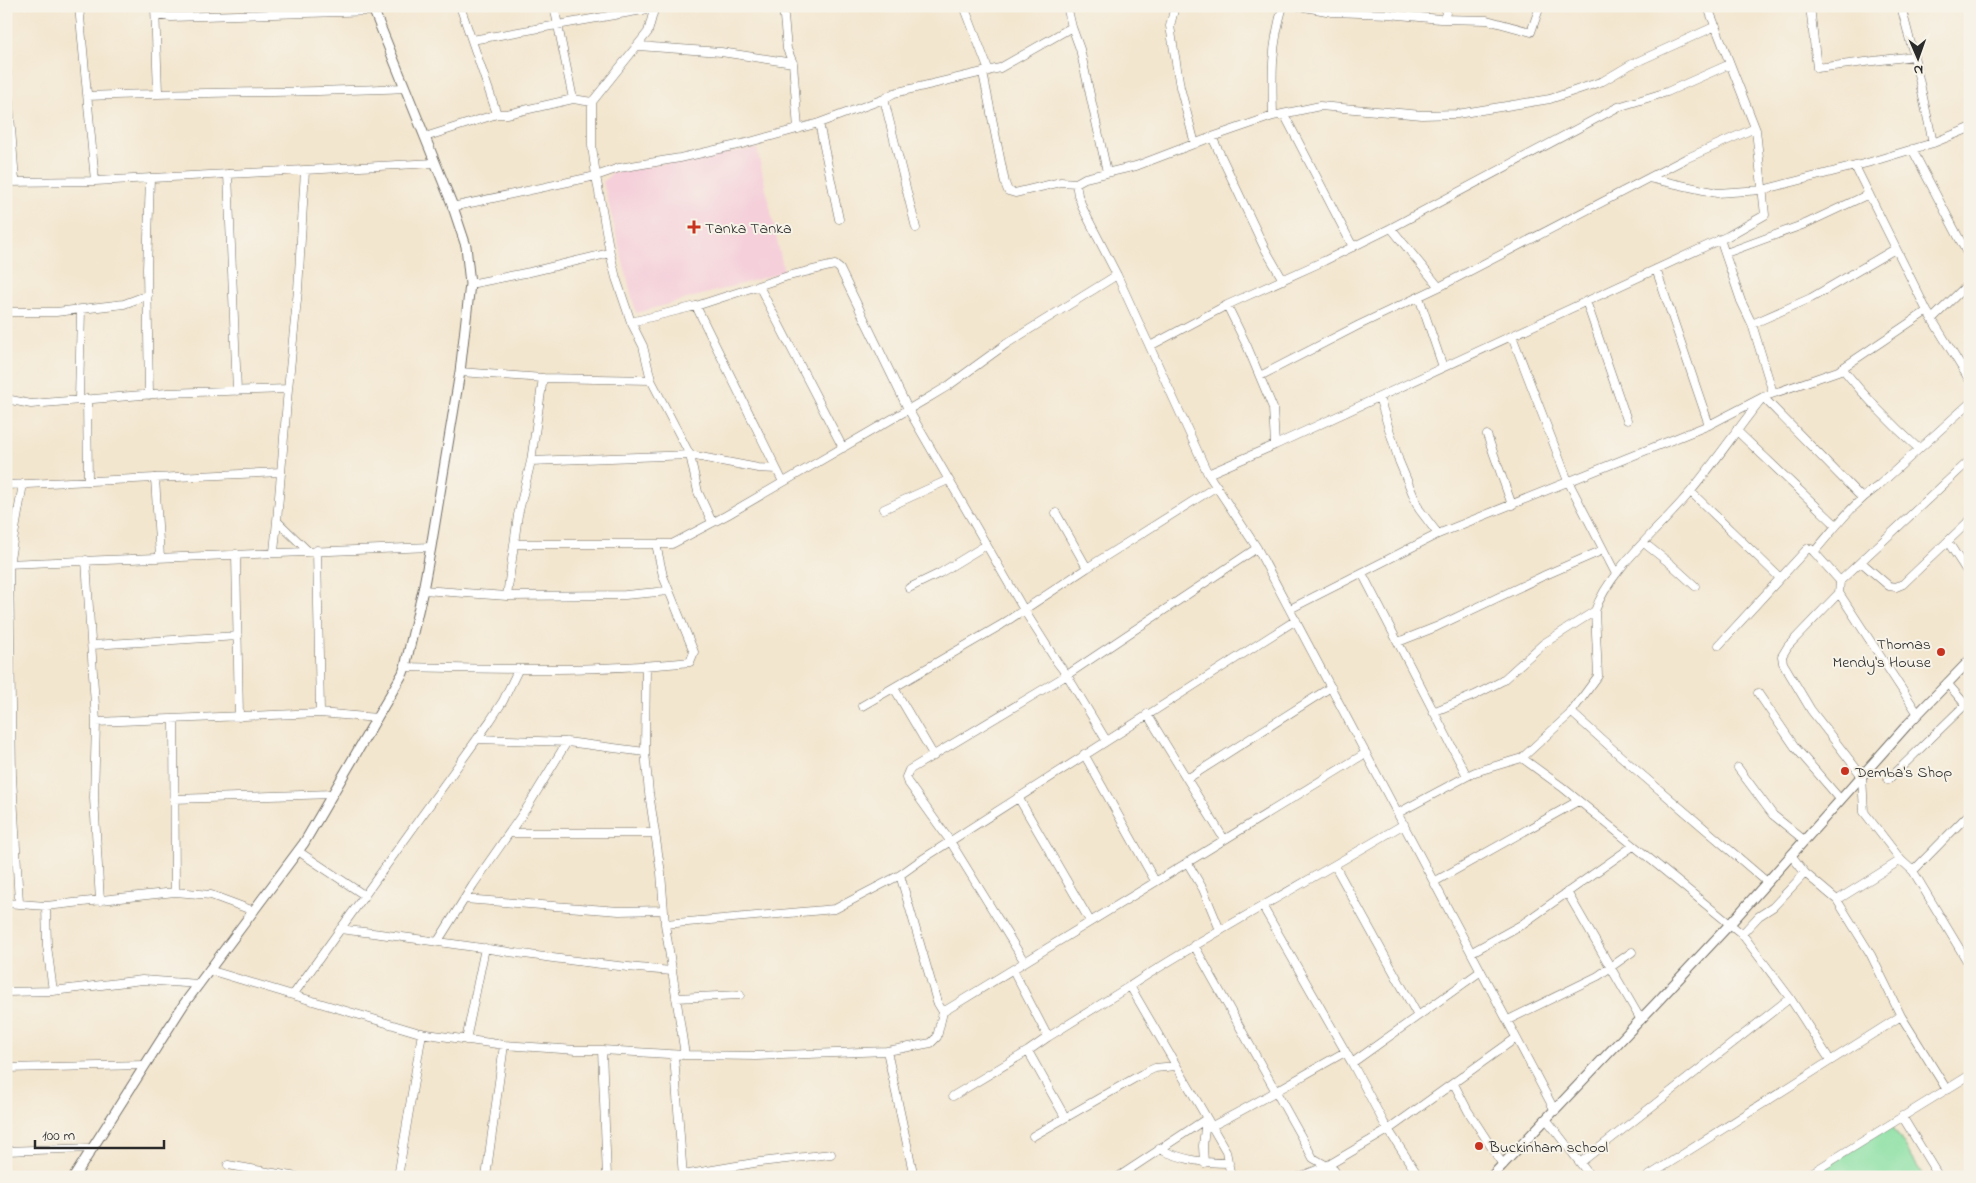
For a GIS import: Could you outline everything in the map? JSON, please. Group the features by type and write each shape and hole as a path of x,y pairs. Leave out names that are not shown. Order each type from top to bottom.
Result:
{"street":[{"path":"79,6 95,181"},
{"path":"460,6 497,114"},
{"path":"554,6 574,99"},
{"path":"783,6 787,49 793,63 798,129"},
{"path":"964,6 986,72 996,140 1008,191 1015,193 1061,182 1076,183 1085,178 1136,166 1273,116 1320,106 1422,115 1457,114 1550,100 1603,81 1630,65 1716,26"},
{"path":"1068,6 1072,27 1080,48 1107,172"},
{"path":"1175,6 1170,26 1180,86 1195,144"},
{"path":"1273,116 1271,68 1275,33 1283,6"},
{"path":"1299,6 1332,12 1389,14 1444,20 1488,20 1531,32 1540,6"},
{"path":"1444,20 1448,6"},
{"path":"1208,474 1275,446 1512,336 1720,239 1765,215 1755,128 1709,6"},
{"path":"1810,6 1817,68 1914,56"},
{"path":"1901,6 1934,143"},
{"path":"472,40 655,7 648,32 592,102 592,146 616,278 631,322 643,346 651,380 690,455 698,492 712,522"},
{"path":"74,1177 145,1064 199,984 298,851 333,794 405,667 423,590 460,372 470,284 466,246 374,9 171,17 156,10 158,93"},
{"path":"452,207 596,176 619,168 680,158 819,123 884,99 894,93 1000,68 1072,27"},
{"path":"638,46 721,52 793,63"},
{"path":"6,63 8,116 15,182"},
{"path":"1150,346 1227,306 1391,228 1605,114 1667,92 1730,64"},
{"path":"88,96 158,93 334,92 406,88"},
{"path":"425,137 497,114 507,114 574,99 592,102"},
{"path":"884,99 916,228"},
{"path":"1284,114 1353,247"},
{"path":"819,123 839,219"},
{"path":"1260,376 1439,287 1685,159 1755,128"},
{"path":"1649,178 1717,192 1762,190 1855,166 1934,143 1969,130"},
{"path":"1212,137 1264,247 1283,280"},
{"path":"1912,149 1970,259"},
{"path":"6,182 95,181 435,163"},
{"path":"1855,166 1927,311 1970,381"},
{"path":"274,552 298,290 305,170"},
{"path":"228,174 237,390"},
{"path":"149,395 150,178"},
{"path":"1076,183 1083,208 1117,275 1208,474 1257,548 1555,1111"},
{"path":"1726,253 1805,224 1869,194"},
{"path":"1391,228 1439,287"},
{"path":"1720,239 1741,302 1752,324 1773,393"},
{"path":"1752,324 1811,298 1896,250"},
{"path":"470,284 610,253"},
{"path":"631,322 696,306 788,276 836,266 840,269 908,409 948,480 1024,610 1106,740"},
{"path":"1656,269 1709,426"},
{"path":"514,544 672,544 727,515 948,386 1006,344 1117,275"},
{"path":"1932,319 1970,282"},
{"path":"758,286 844,448"},
{"path":"6,312 56,312 124,304 148,295"},
{"path":"1419,297 1443,367"},
{"path":"1586,301 1627,420"},
{"path":"696,306 783,482"},
{"path":"1227,306 1273,408 1275,446"},
{"path":"82,309 83,399 88,481"},
{"path":"1290,609 1438,534 1709,426 1763,397 1842,368 1927,311"},
{"path":"1512,336 1568,481 1616,574"},
{"path":"1842,368 1856,386 1897,429 1919,448"},
{"path":"460,372 543,378 651,380"},
{"path":"507,596 518,515 531,461 543,378"},
{"path":"6,399 31,404 149,395 288,389"},
{"path":"1379,397 1399,461 1419,509 1438,534"},
{"path":"1398,813 1475,772 1522,758 1572,712 1598,676 1595,611 1598,603 1616,574 1691,492 1736,430 1763,397"},
{"path":"1763,397 1862,498"},
{"path":"1814,552 1862,498 1878,486 1970,403"},
{"path":"1736,430 1836,525"},
{"path":"1487,435 1512,504"},
{"path":"531,461 690,455 758,468 776,469"},
{"path":"1918,714 1839,593 1840,581 1970,460"},
{"path":"6,485 281,472"},
{"path":"155,478 160,557"},
{"path":"884,509 948,480"},
{"path":"19,903 9,732 8,564 23,484"},
{"path":"862,706 1024,610 1217,486"},
{"path":"1691,492 1780,578"},
{"path":"1056,513 1087,568"},
{"path":"1861,562 1889,586 1896,587 1903,584 1970,520"},
{"path":"277,521 308,551"},
{"path":"1948,542 1970,576"},
{"path":"1644,543 1695,586"},
{"path":"405,667 518,670 646,667 690,662 694,652 663,576 656,544"},
{"path":"909,588 940,573 986,545"},
{"path":"8,564 430,546"},
{"path":"1024,961 950,840 934,820 906,777 909,770 1067,676 1257,548"},
{"path":"1719,645 1807,549 1811,549 1840,581"},
{"path":"317,550 320,713"},
{"path":"1398,642 1436,627 1543,576 1603,550"},
{"path":"236,554 239,717"},
{"path":"86,560 96,722 94,798 100,901"},
{"path":"1362,573 1467,776"},
{"path":"423,590 507,596 625,595 669,591"},
{"path":"1839,593 1788,646 1782,656 1783,663 1811,710 1862,776 1864,812 1901,860 1913,871 1970,966"},
{"path":"1433,712 1475,695 1502,681 1543,644 1595,611"},
{"path":"665,924 835,909 900,875 950,840 1296,620"},
{"path":"92,645 238,636"},
{"path":"1491,1177 1547,1120 1730,924 1840,799 1970,660"},
{"path":"646,667 645,752 661,874 665,924 685,1056"},
{"path":"293,995 477,739 503,701 518,670"},
{"path":"1888,780 1968,702 1947,683"},
{"path":"1187,779 1331,687"},
{"path":"894,688 934,756"},
{"path":"1758,693 1795,747 1840,799"},
{"path":"1572,712 1767,882"},
{"path":"96,722 320,713 377,718"},
{"path":"1147,714 1224,840"},
{"path":"174,719 175,892"},
{"path":"477,739 567,742 645,752"},
{"path":"438,941 464,899 528,806 567,742"},
{"path":"943,1012 1366,753"},
{"path":"1084,754 1155,881"},
{"path":"1522,758 1742,934 1790,998 1830,1060"},
{"path":"1738,768 1773,815 1804,840"},
{"path":"174,799 333,794"},
{"path":"1018,797 1090,921"},
{"path":"1434,882 1578,801"},
{"path":"1913,871 1969,815"},
{"path":"954,1096 1194,945 1335,866 1404,824"},
{"path":"510,833 654,832"},
{"path":"1472,952 1521,925 1633,846"},
{"path":"298,851 364,895"},
{"path":"1791,855 1805,873 1837,900 1871,955 1901,1016 1947,1090"},
{"path":"1837,900 1901,860"},
{"path":"1187,862 1202,888 1220,930"},
{"path":"1335,866 1418,1016"},
{"path":"1742,934 1758,916 1773,906 1805,873"},
{"path":"209,970 422,1033 504,1045 685,1056 756,1056 888,1051 931,1043 938,1037 943,1012 937,1002 900,875"},
{"path":"6,903 46,906 175,892 211,895 254,911"},
{"path":"1567,892 1641,1020"},
{"path":"464,899 618,912 664,910"},
{"path":"46,906 47,946 53,991"},
{"path":"1263,907 1388,1130 1419,1177"},
{"path":"340,929 438,941 608,966 672,971"},
{"path":"1194,945 1313,1158 1334,1170 1338,1177"},
{"path":"466,1040 485,948"},
{"path":"1508,1020 1598,976 1632,952"},
{"path":"1013,970 1048,1037"},
{"path":"1352,1063 1481,971"},
{"path":"6,992 53,991 142,980 199,984"},
{"path":"1130,986 1210,1127 1226,1151 1231,1177"},
{"path":"676,998 740,996"},
{"path":"1580,1163 1790,998"},
{"path":"1647,1177 1901,1016"},
{"path":"398,1177 422,1033"},
{"path":"1299,1177 1327,1166 1388,1130 1516,1038"},
{"path":"486,1177 504,1045"},
{"path":"602,1050 607,1177"},
{"path":"888,1051 914,1177"},
{"path":"1028,1051 1065,1117"},
{"path":"1210,1127 1243,1111 1275,1090 1345,1052"},
{"path":"674,1055 683,1176 760,1162 831,1154"},
{"path":"6,1068 145,1064"},
{"path":"1033,1136 1142,1074 1165,1066 1176,1066"},
{"path":"1805,1177 1970,1075"},
{"path":"1454,1084 1468,1111 1503,1166"},
{"path":"1902,1116 1938,1177"},
{"path":"1118,1177 1206,1119"},
{"path":"1204,1163 1203,1146 1206,1119"},
{"path":"1547,1120 1592,1177"},
{"path":"6,1151 92,1148"},
{"path":"1159,1149 1180,1158 1204,1163 1229,1163"},
{"path":"228,1166 298,1177"},
{"path":"1962,1177 1970,1172"}],"shaded area":[{"name":"Tanka Tanka","path":"757,148 784,272 636,313 603,182 613,172"}],"green space":[{"path":"1891,1124 1924,1177 1810,1177"}],"place":[{"name":"Tanka Tanka","path":"694,227"},
{"name":"Thomas Mendy's House","path":"1941,652"},
{"name":"Demba's Shop","path":"1845,771"},
{"name":"Buckinham school","path":"1479,1146"}]}
